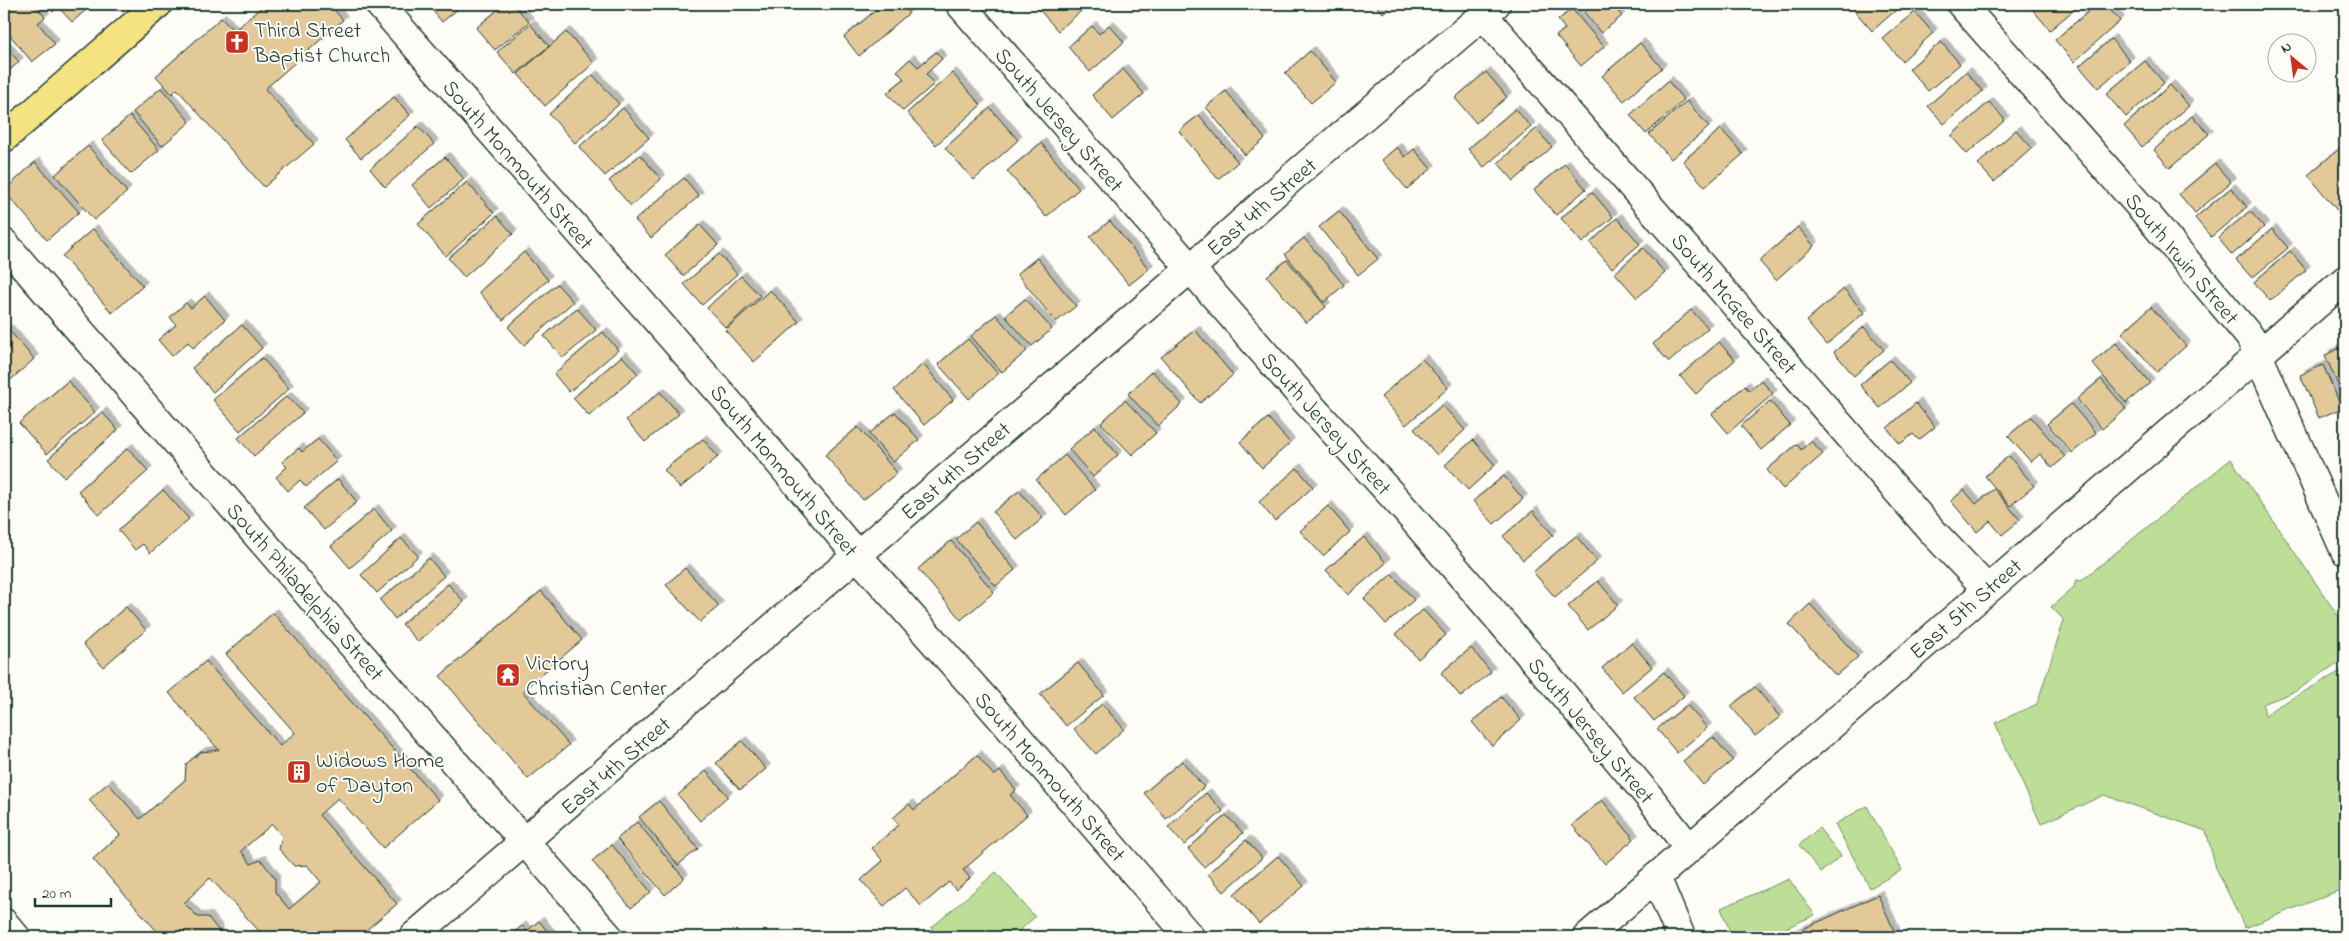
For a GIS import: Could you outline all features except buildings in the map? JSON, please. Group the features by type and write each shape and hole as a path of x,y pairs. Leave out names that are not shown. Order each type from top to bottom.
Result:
{"main road":[{"path":"4,138 158,4"}],"street":[{"name":"South Monmouth Street","path":"379,4 725,398 856,554 996,712 1190,937"},
{"name":"South Jersey Street","path":"960,4 1563,694 1689,848"},
{"name":"South Irwin Street","path":"1961,4 2144,211 2250,337 2345,551"},
{"name":"East 4th Street","path":"413,937 525,843 856,554 1489,10"},
{"name":"South McGee Street","path":"1489,10 1934,532 1987,589"},
{"name":"South Philadelphia Street","path":"4,244 609,937"},
{"name":"East 5th Street","path":"1587,937 2345,280"},
{"path":"1656,877 1681,937"},
{"path":"4,923 16,937"}],"green space":[{"path":"2231,459 2345,626 2345,658 2296,691 2263,704 2265,717 2273,709 2341,671 2345,680 2345,888 2245,928 2216,868 2206,831 2104,795 2041,824 1995,723 2037,704 2064,620 2051,607 2074,587 2076,580 2081,581"},
{"path":"1867,806 1902,870 1870,888 1835,824"},
{"path":"1819,828 1841,856 1821,872 1799,845"},
{"path":"996,872 1035,917 1012,937 939,937 931,928"},
{"path":"1789,879 1815,915 1766,937 1732,937 1721,908"}],"place":[{"name":"Third Street Baptist Church","path":"237,42"},
{"name":"Victory Christian Center","path":"508,675"},
{"name":"Widows Home of Dayton","path":"299,772"}]}
